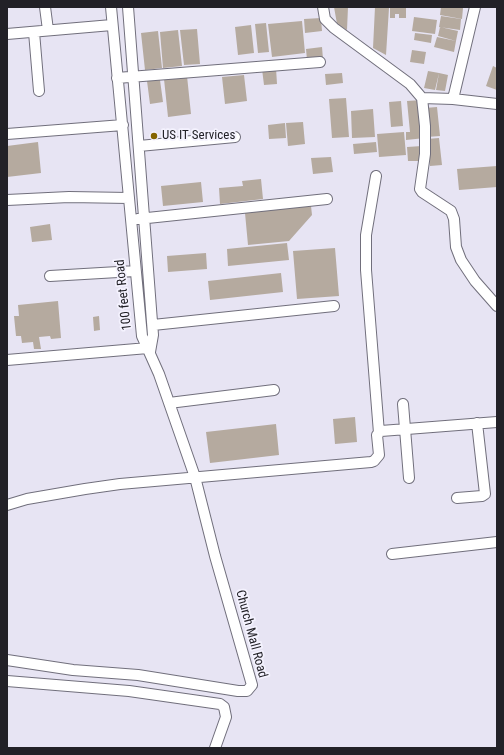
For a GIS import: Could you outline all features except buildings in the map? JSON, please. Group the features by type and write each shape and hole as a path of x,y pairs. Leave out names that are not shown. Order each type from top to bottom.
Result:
{"street":[{"path":"45,7 48,30"},
{"name":"100 feet Road","path":"111,7 117,78 123,125 134,266 142,336 149,350"},
{"name":"100 feet Road","path":"128,7 153,325 153,336 149,350"},
{"path":"323,7 327,21 340,33 416,90 422,98 425,126 425,154 420,189 422,192 451,211 455,226 456,247 461,260 474,280 497,306"},
{"path":"453,99 475,7"},
{"path":"7,34 112,25"},
{"path":"34,32 39,91"},
{"path":"117,78 320,62"},
{"path":"422,98 453,99 497,104"},
{"path":"7,134 123,125"},
{"path":"139,146 234,137"},
{"path":"7,505 27,499 85,489 195,477 374,461 379,455 366,262 366,235 376,176"},
{"path":"7,200 69,197 129,198"},
{"path":"130,220 327,198"},
{"path":"50,276 134,266 147,260"},
{"path":"153,325 334,306"},
{"path":"7,360 149,350"},
{"name":"Church Mall Road","path":"7,660 73,670 138,675 238,691 249,690 252,682 215,556 195,477 170,403 149,350"},
{"path":"170,403 274,390"},
{"path":"403,404 409,478"},
{"path":"378,432 497,422"},
{"path":"457,498 482,496 485,494 477,424"},
{"path":"392,554 497,542"},
{"path":"7,681 129,691 220,704 224,707 226,717 215,748"}],"place":[{"name":"US IT Services","path":"154,136"}]}
